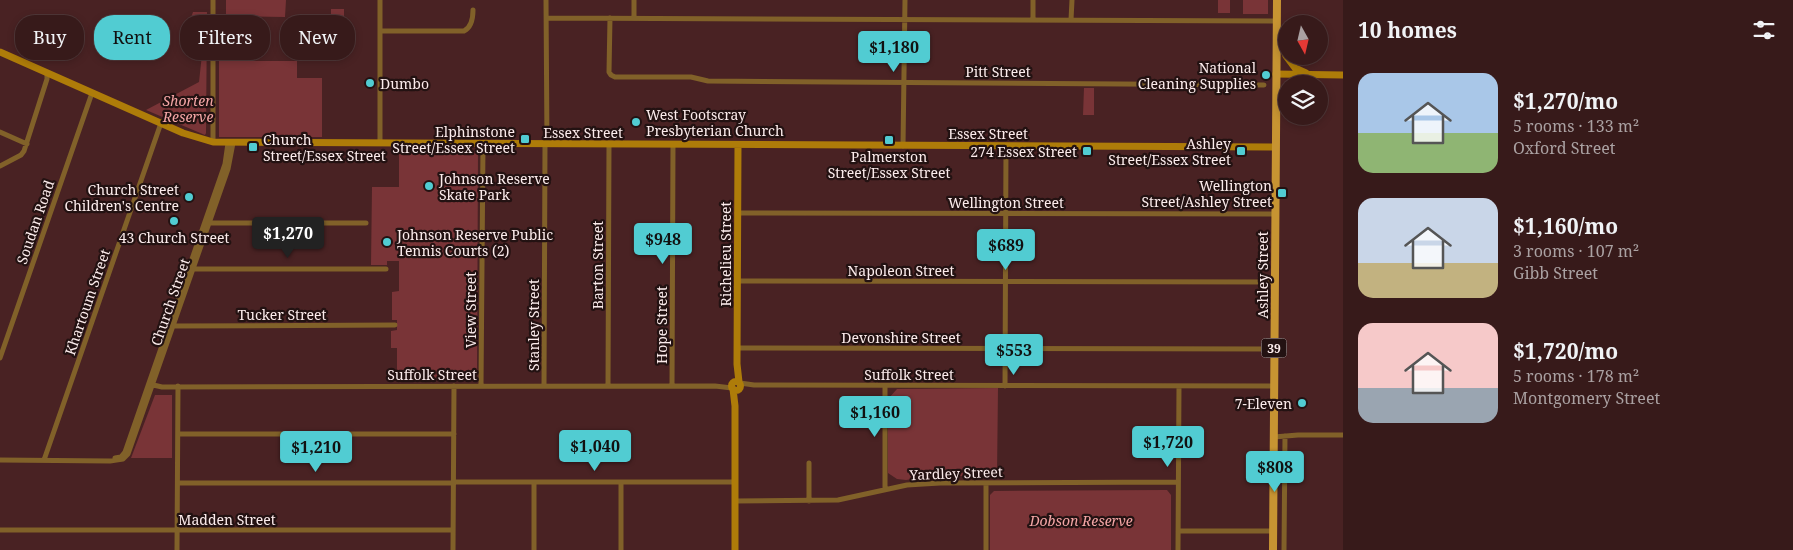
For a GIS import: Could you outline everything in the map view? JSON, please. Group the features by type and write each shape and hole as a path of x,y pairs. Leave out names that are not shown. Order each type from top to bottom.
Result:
{"main road":[{"name":"Ashley Street","path":"1273,550 1277,0"}],"street":[{"path":"213,0 213,142"},
{"path":"380,0 380,143"},
{"name":"Stanley Street","path":"544,386 546,0"},
{"path":"634,0 634,18"},
{"path":"903,146 905,0"},
{"path":"1033,0 1033,20"},
{"path":"1072,0 1072,20"},
{"path":"380,31 464,31 468,28 472,19 473,10"},
{"path":"546,18 1072,20 1276,24 1278,30"},
{"name":"Pitt Street","path":"610,18 609,72 612,76 691,77 708,81 1264,85"},
{"name":"Essex Street","path":"0,52 160,124 192,137 213,142 1275,147"},
{"path":"1294,65 1310,74"},
{"path":"0,166 21,155 27,144 47,79 47,73"},
{"path":"1276,74 1343,75"},
{"name":"Soudan Road","path":"0,358 92,93"},
{"name":"Khartoum Street","path":"44,460 160,124"},
{"path":"0,132 27,144"},
{"name":"Church Street","path":"44,460 117,459 125,452 231,160 231,143"},
{"name":"View Street","path":"481,386 483,144"},
{"name":"Barton Street","path":"608,386 609,144"},
{"name":"Hope Street","path":"672,386 673,145"},
{"name":"Richelieu Street","path":"735,550 738,145"},
{"path":"1005,386 1006,146"},
{"name":"Wellington Street","path":"738,213 1275,214"},
{"path":"207,223 366,223"},
{"path":"191,269 386,269"},
{"name":"Napoleon Street","path":"737,281 1274,282"},
{"name":"Tucker Street","path":"171,326 395,325"},
{"name":"Devonshire Street","path":"737,348 1274,349"},
{"name":"Suffolk Street","path":"151,384 178,386 1274,386"},
{"path":"177,550 178,386"},
{"path":"453,550 454,386"},
{"path":"885,386 885,489"},
{"path":"1178,550 1179,386"},
{"path":"178,434 454,434"},
{"path":"1274,437 1343,435"},
{"path":"1284,550 1285,436"},
{"path":"0,460 44,460"},
{"path":"809,463 809,501"},
{"path":"534,482 534,550"},
{"path":"621,482 621,550"},
{"path":"178,483 735,482"},
{"name":"Yardley Street","path":"735,501 809,501 848,498 885,489 924,484 1178,482"},
{"path":"986,483 986,550"},
{"name":"Madden Street","path":"0,530 454,530"},
{"path":"1178,530 1273,530"}],"green space":[{"path":"226,0 286,0 285,15 280,15 280,17 270,17 270,15 226,15"},
{"path":"1218,0 1230,0 1230,13 1218,13"},
{"path":"1243,0 1268,0 1268,14 1243,14"},
{"path":"331,9 344,9 344,15 331,15"},
{"name":"Shorten Reserve","path":"193,12 207,12 207,15 192,15"},
{"name":"Shorten Reserve","path":"201,60 207,60 205,135 146,110 199,82"},
{"path":"219,61 297,61 297,78 322,78 322,137 219,137"},
{"path":"1084,88 1094,88 1094,115 1083,115"},
{"path":"478,151 477,379 397,379 397,348 391,348 391,331 397,330 397,320 392,320 392,292 399,291 399,261 387,261 387,265 371,265 372,187 399,187 399,152"},
{"path":"998,388 997,476 933,476 906,480 897,479 888,473 888,399 897,389"},
{"path":"155,395 172,395 172,458 131,458"},
{"name":"Dobson Reserve","path":"1167,490 1171,495 1171,550 990,550 990,495 994,491"}],"place":[{"name":"National Cleaning Supplies","path":"1266,75"},
{"name":"Dumbo","path":"370,83"},
{"name":"West Footscray Presbyterian Church","path":"636,122"},
{"name":"Elphinstone Street/Essex Street","path":"525,139"},
{"name":"Palmerston Street/Essex Street","path":"889,140"},
{"name":"Church Street/Essex Street","path":"253,147"},
{"name":"274 Essex Street","path":"1087,151"},
{"name":"Ashley Street/Essex Street","path":"1241,151"},
{"name":"Johnson Reserve Skate Park","path":"429,186"},
{"name":"Wellington Street/Ashley Street","path":"1282,193"},
{"name":"Church Street Children's Centre","path":"189,197"},
{"name":"43 Church Street","path":"174,221"},
{"name":"Johnson Reserve Public Tennis Courts (2)","path":"387,242"},
{"name":"7-Eleven","path":"1302,403"}]}
